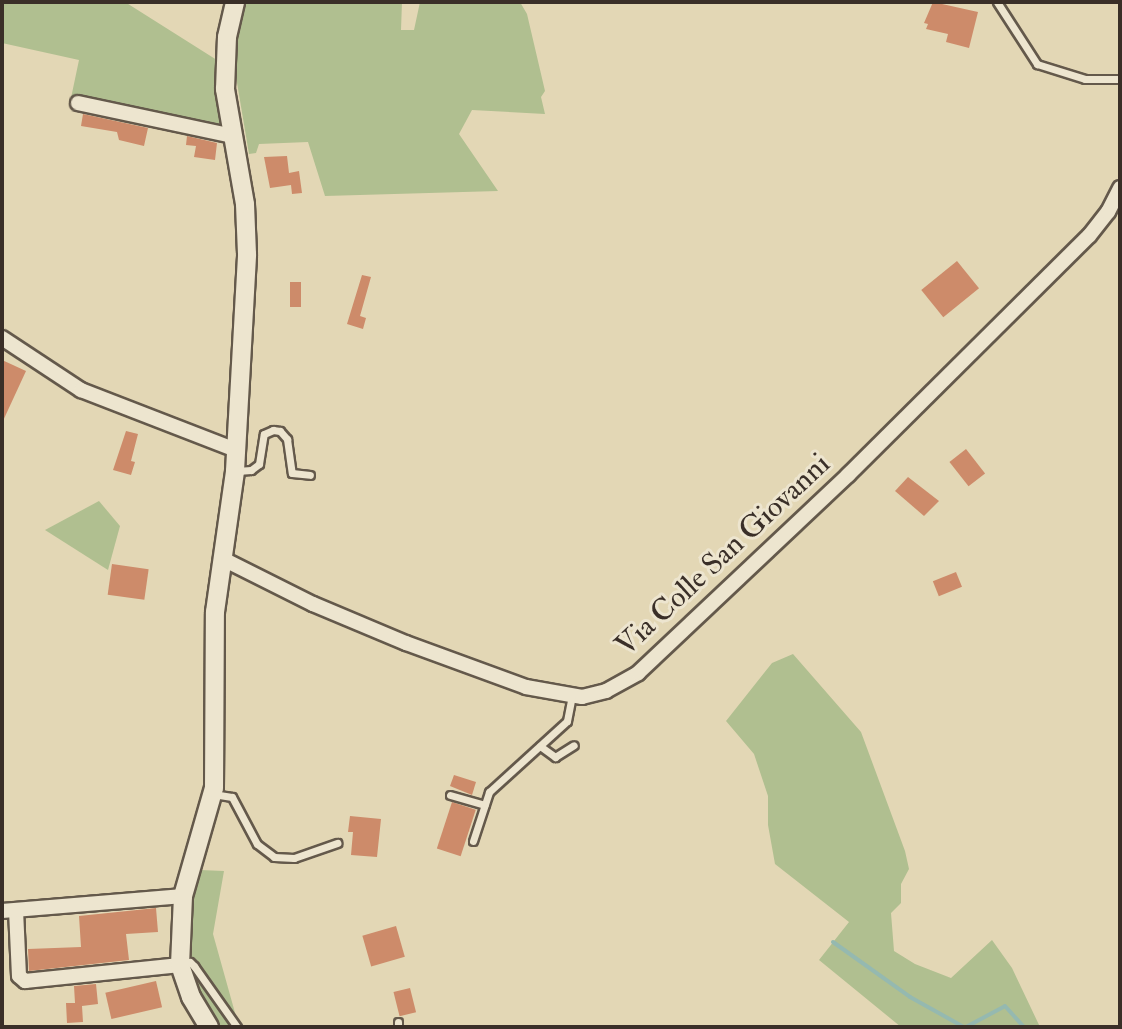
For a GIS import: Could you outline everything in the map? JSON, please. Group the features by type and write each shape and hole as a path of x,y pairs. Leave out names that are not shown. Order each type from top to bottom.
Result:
{"main road":[{"path":"209,1027 186,987 180,965 183,896 213,794 215,612 235,471 247,254 245,204 225,89 227,37 235,2"}],"street":[{"path":"78,103 233,136"},
{"name":"Via Colle San Giovanni","path":"223,559 313,604 406,643 526,687 572,696 606,691 638,673 848,475 1089,236 1108,212 1120,188"},
{"path":"2,338 81,390 236,450"},
{"path":"180,965 25,981 19,976 9,911 183,896"}],"lane":[{"path":"997,2 1037,64 1085,79 1120,79"},
{"path":"235,471 251,470 259,464 264,434 273,430 280,431 287,439 292,473 310,475"},
{"path":"473,841 489,792 567,721 572,696"},
{"path":"540,746 555,757 574,745"},
{"path":"213,794 232,797 257,844 274,857 294,858 337,843"},
{"path":"450,795 485,805"},
{"path":"180,965 190,962 194,966 237,1027"}],"green space":[{"path":"2,2 125,2 220,62 228,132 71,98 79,60 2,43"},
{"path":"243,2 402,2 401,30 414,30 420,2 520,2 527,14 545,91 541,97 545,114 472,110 459,134 498,191 325,196 308,142 259,144 256,153 249,154 234,65"},
{"path":"99,501 120,526 108,570 45,530"},
{"path":"793,654 861,732 905,851 909,869 901,884 901,903 891,913 894,951 915,964 951,978 992,940 1012,968 1040,1027 901,1027 819,960 849,922 775,864 768,825 768,796 754,754 726,721 772,663"},
{"path":"200,870 224,871 213,934 239,1027 197,1027 189,1010 178,888"}],"building":[{"path":"933,2 978,12 969,48 946,42 948,34 926,29 928,24 924,23"},
{"path":"83,114 148,128 144,146 119,140 117,132 81,126"},
{"path":"187,136 217,143 215,160 194,157 196,146 186,145"},
{"path":"287,156 289,173 299,171 302,193 292,194 291,185 270,188 264,157"},
{"path":"957,261 979,288 943,317 921,290"},
{"path":"362,275 371,277 360,316 366,318 363,329 347,324"},
{"path":"290,282 301,282 301,307 290,307"},
{"path":"2,360 26,371 2,423"},
{"path":"126,431 138,434 131,475 113,470"},
{"path":"966,449 985,473 969,486 949,462"},
{"path":"908,477 939,501 924,516 895,491"},
{"path":"112,564 149,569 144,600 108,595"},
{"path":"956,572 962,587 939,596 933,581"},
{"path":"454,775 476,782 472,795 450,786"},
{"path":"452,802 476,810 461,856 437,849"},
{"path":"350,816 381,819 377,857 351,855 353,832 348,832"},
{"path":"156,908 158,932 126,934 129,960 29,971 28,949 81,947 79,916"},
{"path":"396,926 405,957 371,966 362,936"},
{"path":"156,981 162,1007 111,1019 105,993"},
{"path":"96,984 98,1004 82,1006 83,1022 67,1023 66,1003 75,1003 74,986"},
{"path":"410,988 416,1012 400,1016 394,992"}],"waterway":[{"path":"833,942 910,997 964,1027"},
{"path":"966,1027 1005,1006 1024,1027"}]}
